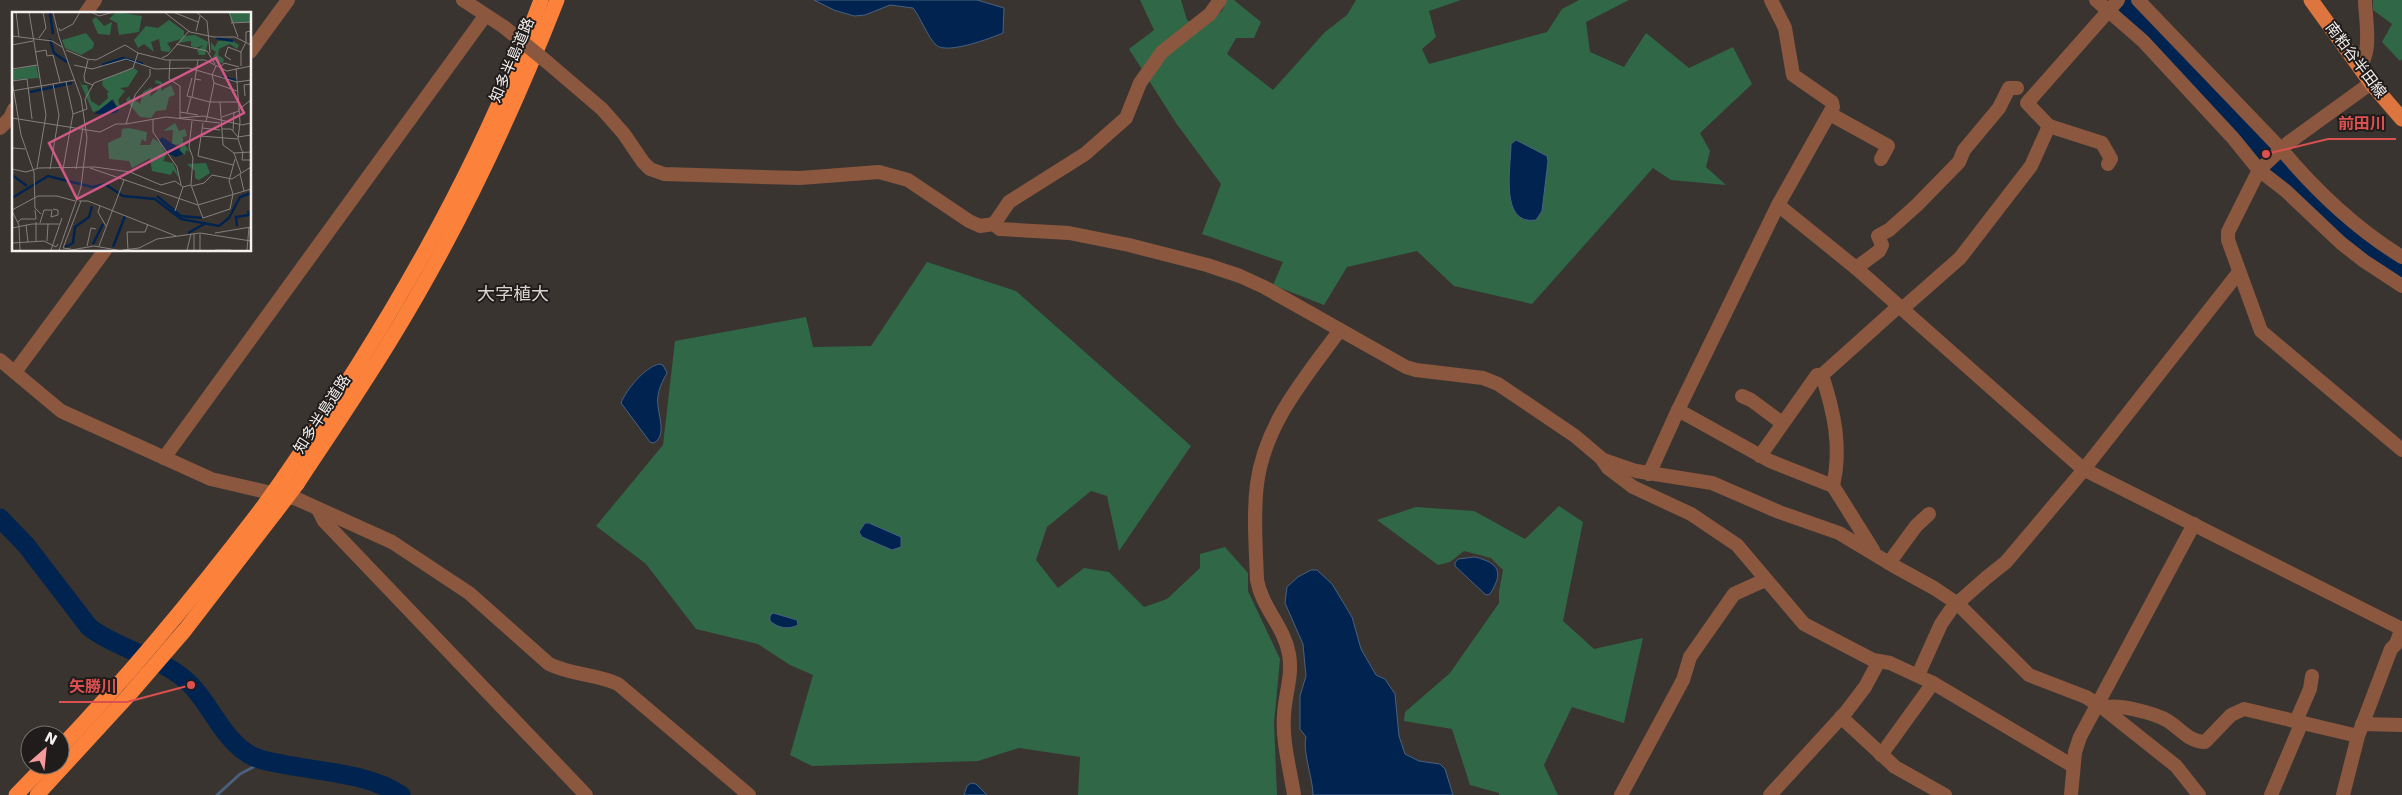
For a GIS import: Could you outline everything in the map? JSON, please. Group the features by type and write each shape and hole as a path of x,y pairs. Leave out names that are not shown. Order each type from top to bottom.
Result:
{"highway":[{"name":"知多半島道路","path":"290,481 327,415 373,342 425,250 473,156 541,0"},
{"name":"知多半島道路","path":"37,795 179,626 268,511 391,340 438,258 486,162 525,77 557,0"},
{"name":"知多半島道路","path":"70,739 123,691"},
{"path":"16,795 35,775"}],"main road":[{"name":"南粕谷半田線","path":"2311,0 2371,83 2402,119"}],"street":[{"path":"86,12 95,0"},
{"path":"251,51 288,0"},
{"path":"462,0 504,27 602,110 624,134 650,169 664,174 800,178 879,172 908,180 969,221 980,226 994,224 1009,202 1085,154 1126,118 1140,83 1162,52 1210,14 1220,0"},
{"path":"1649,474 1678,410 1778,205 1833,107 1832,102 1793,75 1785,28 1771,0"},
{"path":"2096,0 2112,6 2124,24 2280,186 2341,243 2402,286"},
{"path":"2138,0 2281,149 2302,174 2358,228 2402,257"},
{"path":"2359,65 2365,57 2367,47 2365,0"},
{"path":"2027,103 2112,6"},
{"path":"164,458 486,16"},
{"path":"1856,268 1879,251 1882,245 1878,236 1917,205 1959,162 1964,150 1999,108 2009,88 2015,83 2027,103 2049,126 2102,143 2111,160 2108,164"},
{"path":"2371,83 2281,149 2261,168 2228,232 2228,240 2261,330 2402,450"},
{"path":"0,128 12,114"},
{"path":"1830,114 1888,146 1881,159"},
{"path":"1760,456 1808,385 1817,375 1822,375 1960,258 2031,166 2049,126"},
{"path":"1778,205 1856,268 2083,469 2402,628 2399,645 2391,649 2360,730 2343,795"},
{"path":"994,224 1000,229 1069,233 1096,238 1207,265 1240,276 1264,288 1406,367 1416,370 1484,378 1498,384 1574,436 1601,458 1608,468 1633,488 1691,514 1737,545 1804,624 1879,661 1890,663 1933,682 2073,766"},
{"path":"15,372 104,251"},
{"path":"1918,675 1941,624 1958,604 2006,562 2083,469 2239,272"},
{"path":"1294,795 1284,742 1284,714 1290,674 1290,656 1280,629 1260,594 1257,580 1257,485 1262,458 1278,417 1290,397 1340,330"},
{"path":"0,360 61,410 164,458 211,479 297,499 368,528 469,593 549,664 560,670 607,679 618,684 749,795"},
{"path":"1822,375 1833,412 1837,441 1836,472 1833,486"},
{"path":"1742,396 1751,400 1782,423"},
{"path":"1678,410 1760,456 1833,486 1864,538 1885,561"},
{"path":"1601,458 1649,474 1695,479 1719,485 1779,512 1839,533 1958,604 2029,675 2086,697 2100,706 2176,766 2199,795"},
{"path":"318,509 324,521 586,795"},
{"path":"1885,561 1929,514"},
{"path":"2071,795 2073,766 2080,737 2100,706 2194,524"},
{"path":"1621,795 1683,680 1690,657 1734,594 1765,580"},
{"path":"1770,795 1841,717 1865,687 1879,661"},
{"path":"2271,795 2299,721 2310,689 2312,676"},
{"path":"1882,755 1933,682"},
{"path":"2100,706 2112,704 2166,719 2194,742 2205,742 2231,715 2244,709 2299,721 2360,730 2402,725"},
{"path":"1841,717 1882,755 1904,772 1945,795"}],"green space":[{"path":"1140,0 1181,0 1187,20 1200,29 1222,11 1227,0 1234,0 1261,22 1254,38 1236,38 1227,54 1273,90 1325,32 1347,15 1356,0 1461,0 1429,11 1436,37 1422,49 1429,64 1547,32 1562,9 1579,0 1629,0 1586,22 1590,52 1624,67 1646,33 1689,68 1733,47 1752,84 1700,133 1710,151 1706,167 1726,185 1671,180 1653,168 1532,304 1454,286 1417,251 1347,267 1324,305 1273,285 1283,262 1202,234 1221,184 1176,123 1129,49 1154,30"},
{"path":"2373,0 2402,0 2402,59 2400,61 2382,42 2392,24 2373,10"},
{"path":"927,262 1016,291 1191,446 1119,551 1107,496 1091,491 1047,527 1036,560 1058,588 1084,568 1109,572 1144,607 1167,599 1200,568 1200,554 1225,547 1248,573 1248,591 1280,659 1274,723 1277,795 1078,795 1080,757 1019,748 978,761 812,766 790,755 813,675 790,665 758,644 696,629 646,564 596,526 663,445 675,341 806,317 813,347 871,346"},
{"path":"1559,506 1583,522 1563,621 1594,649 1643,638 1624,723 1572,707 1544,765 1558,795 1499,795 1499,793 1470,785 1452,729 1404,721 1405,712 1450,673 1499,603 1503,570 1491,558 1464,551 1450,562 1438,565 1377,520 1416,507 1474,511 1525,539"}],"water":[{"path":"814,0 977,0 1004,8 1003,33 969,45 942,48 933,41 913,8 890,5 865,15 854,16 834,10"},
{"path":"1516,140 1547,156 1542,211 1536,220 1524,219 1516,214 1512,205 1509,180 1511,144"},
{"path":"659,364 663,365 667,373 661,384 658,396 661,434 654,443 650,442 621,403 637,380 648,370"},
{"path":"865,523 901,537 901,547 892,550 862,537 859,532"},
{"path":"1475,557 1489,562 1497,570 1497,580 1490,594 1486,595 1455,566 1458,559"},
{"path":"1311,570 1317,570 1332,584 1352,617 1361,649 1376,675 1385,679 1395,694 1399,736 1405,754 1419,761 1440,764 1445,769 1453,795 1313,795 1305,750 1306,737 1300,729 1300,696 1306,676 1303,644 1285,603 1287,587 1298,577"},
{"path":"773,613 797,620 798,625 783,628 776,625 770,621 770,616"},
{"path":"971,783 976,784 987,795 964,795 967,786"}],"waterway":[{"path":"2117,0 2187,69 2288,178 2362,244 2402,272"},
{"path":"0,518 26,545 89,627 114,642 180,675 198,693 231,739 247,753 266,761 361,778 375,782 401,795"},
{"path":"217,795 240,774 265,761"}],"place":[{"name":"前田川","path":"2266,154"},
{"name":"矢勝川","path":"191,685"}],"district":[{"name":"大字植大","path":"513,293"}]}
